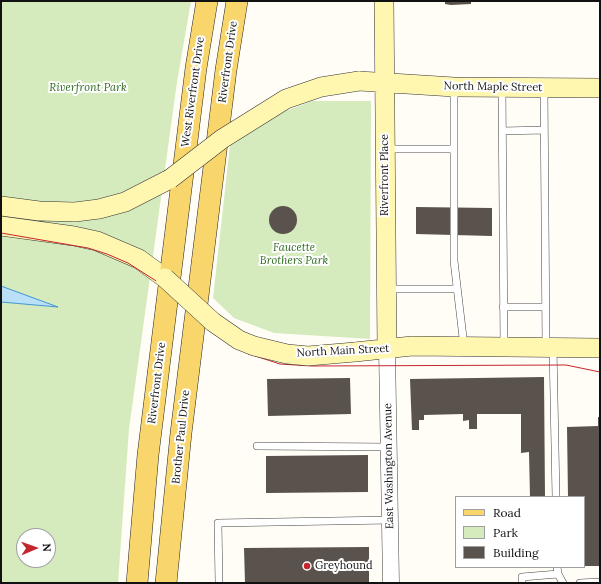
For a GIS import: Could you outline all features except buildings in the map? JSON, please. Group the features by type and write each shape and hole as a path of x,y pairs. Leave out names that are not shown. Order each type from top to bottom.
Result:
{"main road":[{"name":"West Riverfront Drive","path":"181,184 196,68 207,1"},
{"name":"Riverfront Drive","path":"199,291 226,70 237,1"},
{"name":"Riverfront Place","path":"384,1 386,289 388,349"},
{"path":"1,206 39,211 75,212 99,209 125,202 170,179 222,138 286,99 321,87 359,81 385,82"},
{"name":"North Maple Street","path":"385,82 454,87 600,88"},
{"name":"Riverfront Drive","path":"137,583 148,454 181,184"},
{"name":"North Main Street","path":"1,226 74,236 120,250 153,269 225,332 254,346 281,353 308,356 412,346 600,348"},
{"name":"Brother Paul Drive","path":"166,583 181,433 199,291"}],"street":[{"name":"East Washington Avenue","path":"388,349 391,583"}],"lane":[{"path":"454,87 454,261 464,347"},
{"path":"502,88 504,347"},
{"path":"544,88 546,306 550,347 556,496"},
{"path":"502,130 544,130"},
{"path":"385,149 454,149"},
{"path":"386,289 457,289"},
{"path":"503,307 546,306"},
{"path":"257,446 389,447"},
{"path":"219,583 218,524 390,520"},
{"path":"522,583 522,577 557,571 563,583"},
{"path":"580,583 600,582"}],"green space":[{"name":"Riverfront Park","path":"1,1 191,1 177,82 129,429 118,583 1,583 1,302 56,307 1,286"},
{"name":"Faucette Brothers Park","path":"312,101 371,101 370,339 274,333 234,318 213,298 230,145 272,116"}],"water":[{"path":"1,286 58,307 1,302"}],"tram line":[{"path":"1,233 88,248 128,263 161,284 214,334 249,354 280,364 311,366 566,365 600,372"}],"place":[{"name":"Greyhound","path":"307,566"}]}
